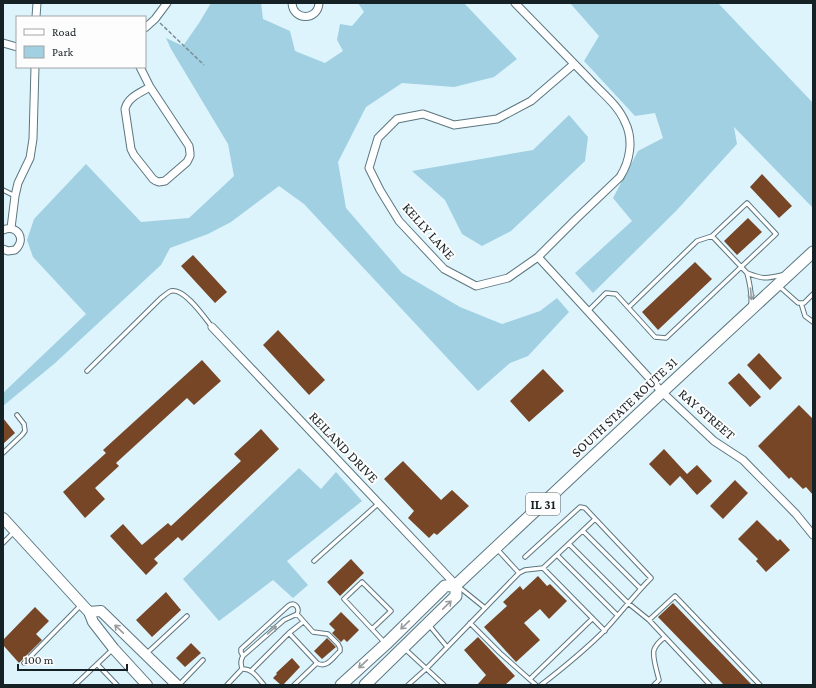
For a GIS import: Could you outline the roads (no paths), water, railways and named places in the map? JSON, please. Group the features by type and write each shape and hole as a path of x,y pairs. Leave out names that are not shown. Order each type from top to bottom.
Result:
{"main road":[{"name":"SOUTH STATE ROUTE 31","path":"341,685 386,644 445,586 456,586 813,252"},
{"path":"3,518 89,612 93,622 114,649 147,685"},
{"name":"SOUTH STATE ROUTE 31","path":"365,685 456,596 456,586"},
{"path":"89,612 101,611 178,685"}],"street":[{"path":"36,16 38,3"},
{"path":"146,27 155,19 167,3"},
{"path":"292,3 292,8 295,13 306,17 314,13 318,8 318,3"},
{"name":"KELLY LANE","path":"515,3 574,64 618,110 626,122 629,134 630,147 628,161 620,177 538,257 508,278 476,286 444,269 399,221 380,190 369,168 378,138 397,119 423,114 454,125 497,119 531,102 574,64"},
{"path":"3,43 16,47"},
{"path":"11,228 18,183 30,158 33,139 35,68"},
{"path":"140,68 150,87 189,146 190,150 190,156 187,162 168,179 162,182 153,179 132,152 125,109 126,104 131,99 150,87"},
{"path":"3,230 8,228 15,230 20,236 21,240 20,244 15,250 8,251 3,249"},
{"name":"RAY STREET","path":"538,257 662,392 714,441 743,460 796,514 813,535"},
{"name":"REILAND DRIVE","path":"212,327 456,586"}],"lane":[{"path":"3,190 15,196"},
{"path":"588,311 606,293 616,294 655,337 666,338 776,234 747,203 712,236 697,241 629,307"},
{"path":"712,236 746,273 751,288 751,310"},
{"path":"746,273 761,278 770,278 791,273"},
{"path":"778,285 798,303 804,303 813,294"},
{"path":"87,371 161,298 171,291 177,291 187,297 212,327"},
{"path":"801,303 805,316 813,322"},
{"path":"3,453 22,435 25,430 24,424 17,415"},
{"path":"314,561 379,503"},
{"path":"525,556 580,508 584,508 651,578 640,588 604,631 569,664 541,685"},
{"path":"408,685 427,668 519,572 543,568 595,519"},
{"path":"583,531 640,588"},
{"path":"3,543 15,532"},
{"path":"569,544 628,603 649,620 710,685"},
{"path":"496,548 519,572"},
{"path":"557,555 617,616"},
{"path":"543,568 604,631"},
{"path":"372,629 391,611 362,582 344,599 372,629 386,644"},
{"path":"456,586 485,608"},
{"path":"649,620 675,596 760,685"},
{"path":"24,663 82,604"},
{"path":"242,669 241,659 243,656 284,620 296,614 298,610 297,606 291,604 288,606 242,649 241,652 243,656"},
{"path":"289,633 317,663 321,665 328,663 340,651 338,644 328,634 312,632 296,614"},
{"path":"146,654 187,616"},
{"path":"530,679 592,619"},
{"path":"251,670 289,633 303,622"},
{"path":"427,623 447,647"},
{"path":"470,623 500,654 536,685"},
{"path":"654,685 659,680 654,649 665,637"},
{"path":"403,647 444,685"},
{"path":"75,685 114,649"},
{"path":"178,685 204,660"},
{"path":"294,685 317,663"},
{"path":"97,664 117,685"},
{"path":"242,669 251,670 264,685"},
{"path":"227,685 242,669"}]}
